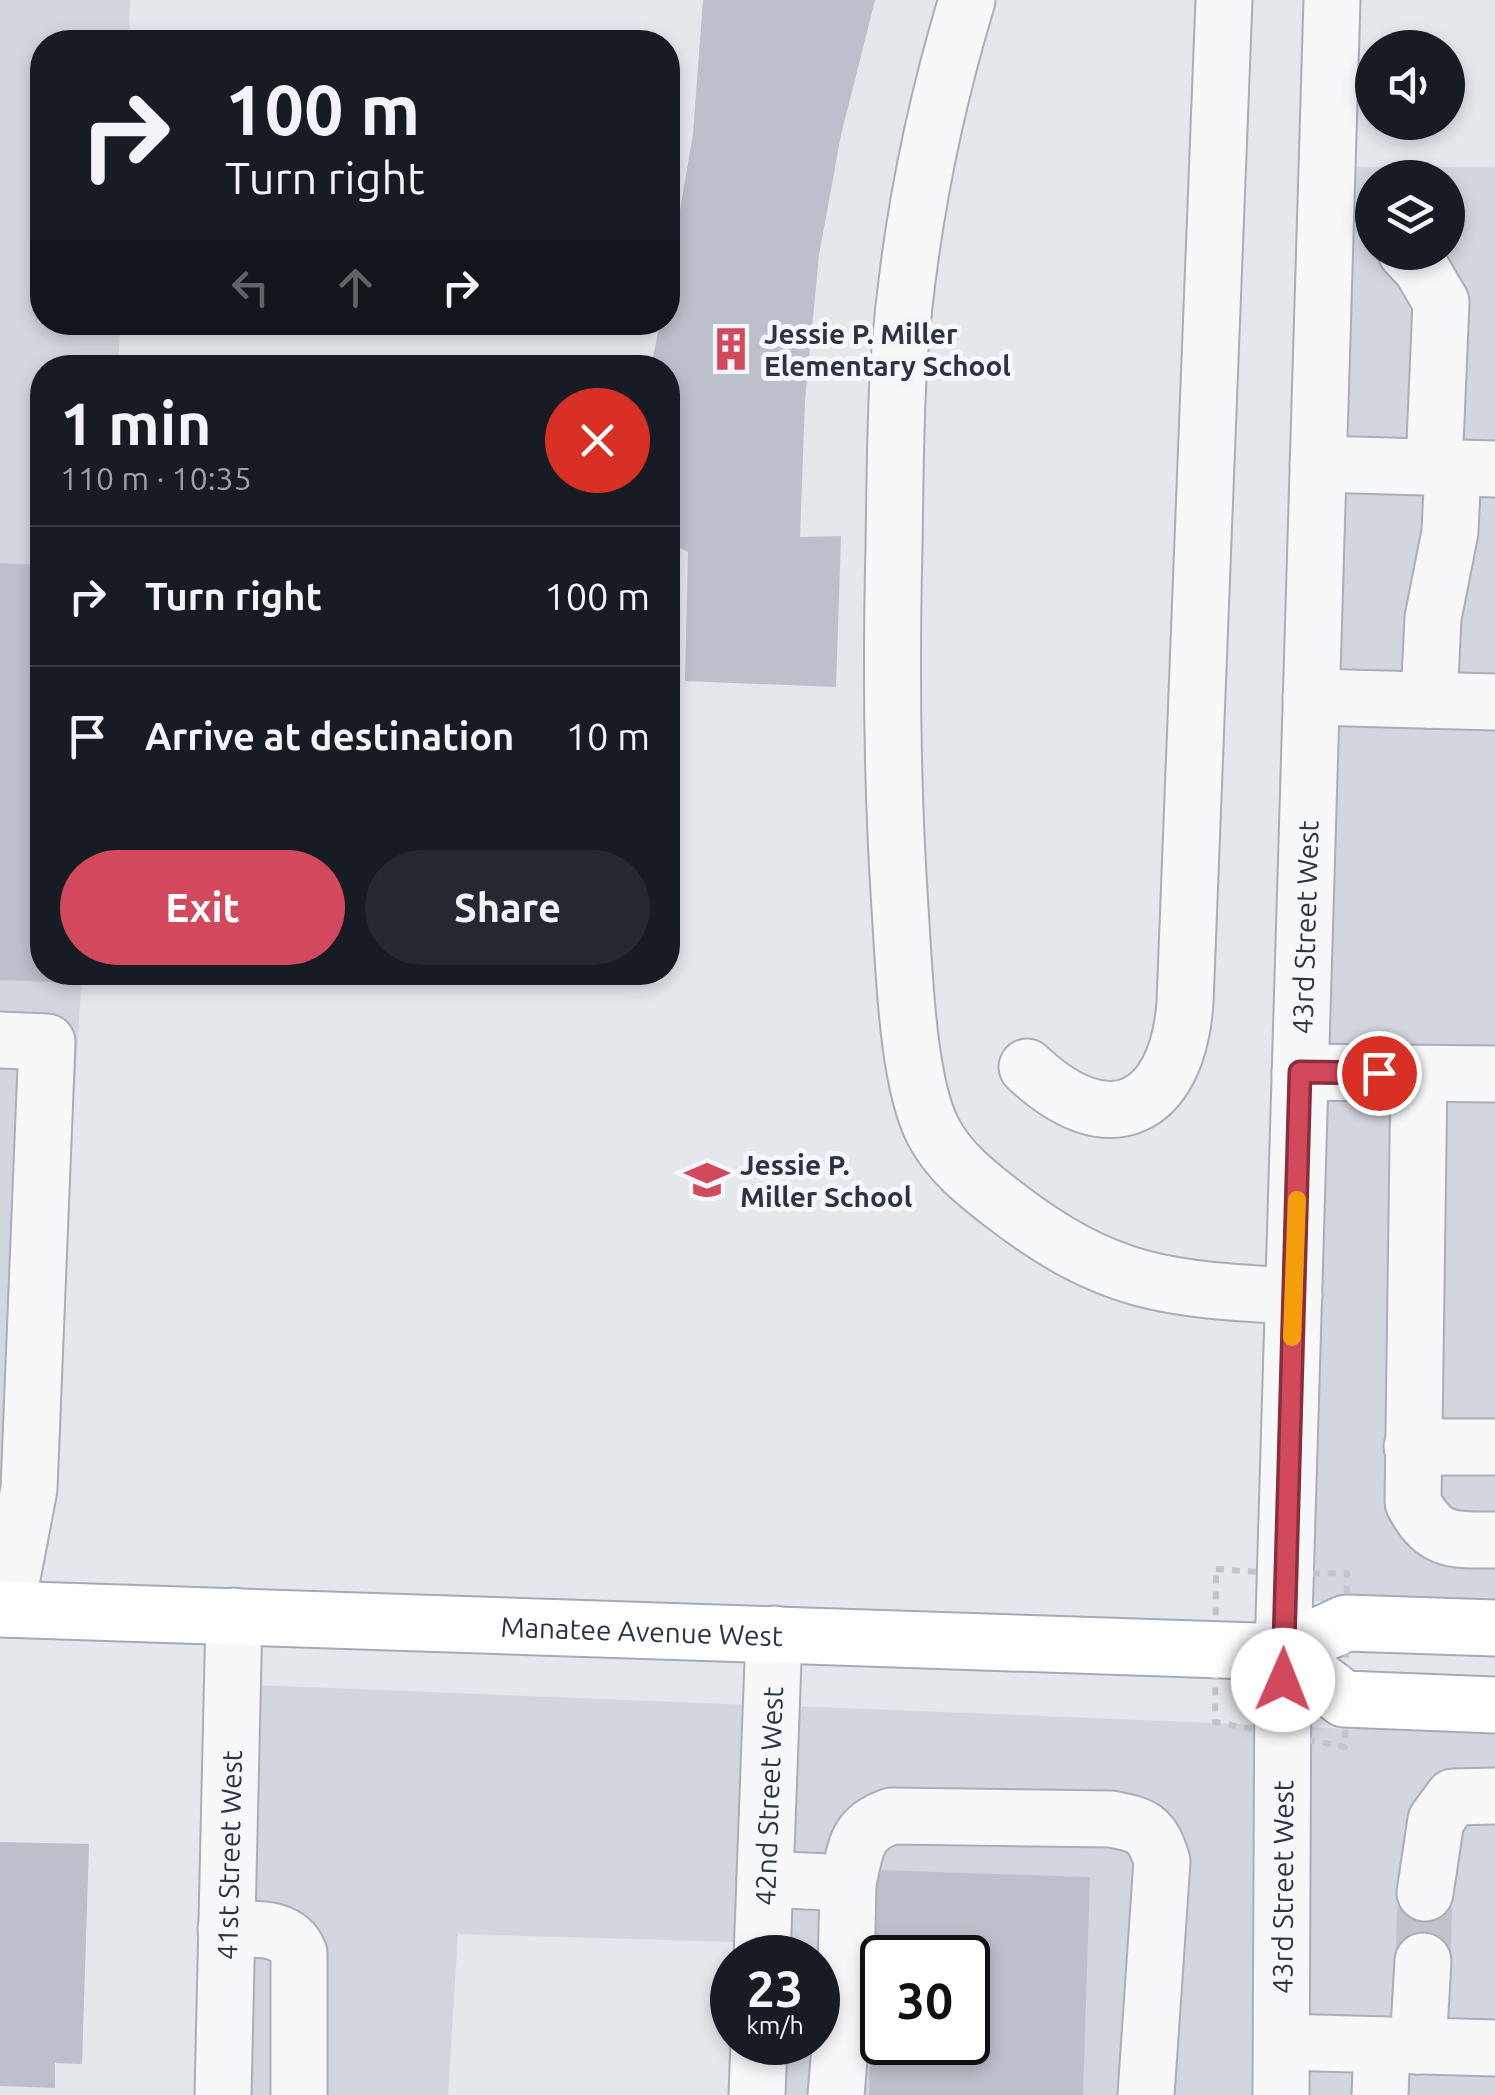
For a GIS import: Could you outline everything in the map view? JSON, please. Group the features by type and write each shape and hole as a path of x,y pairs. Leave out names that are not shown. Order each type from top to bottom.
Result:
{"main road":[{"name":"Manatee Avenue West","path":"3,1609 1283,1652 1346,1624 1495,1628"},
{"path":"1283,1652 1344,1699 1495,1706"}],"street":[{"path":"968,0 944,80 917,222 896,421 891,686 894,799 906,991 924,1109 934,1133 966,1175 1031,1226 1084,1258 1164,1286 1294,1296"},
{"path":"1027,1068 1053,1091 1080,1106 1128,1108 1152,1095 1163,1082 1180,1043 1185,1002 1224,0"},
{"name":"43rd Street West","path":"1281,2095 1283,1652 1318,464 1349,243 1332,0"},
{"path":"1422,270 1441,302 1461,468 1433,618 1429,700"},
{"path":"1318,464 1461,468"},
{"path":"1311,697 1495,702"},
{"path":"0,1040 46,1042 3,1609"},
{"path":"1300,1072 1495,1074"},
{"path":"1418,1074 1413,1502 1423,1523 1448,1540 1495,1540"},
{"path":"1412,1447 1495,1447"},
{"name":"41st Street West","path":"223,2081 234,1616"},
{"name":"42nd Street West","path":"763,1935 774,1634"},
{"path":"1425,1893 1436,1820 1453,1797 1495,1796"},
{"path":"836,2095 846,1975 848,1883 861,1834 873,1822 892,1816 1111,1819 1140,1824 1152,1835 1162,1861 1146,2095"},
{"path":"765,1879 848,1883"},
{"path":"223,2081 299,2083 299,1953 294,1941 280,1932 226,1929"},
{"path":"1394,2062 1423,1961"},
{"path":"1282,2042 1394,2062 1495,2048"},
{"path":"757,2095 758,2065"}],"shaded area":[{"path":"0,0 130,0 129,30 30,30 30,335 119,335 119,355 30,355 30,985 81,985 46,1561 0,1559"},
{"path":"1348,167 1355,167 1355,270 1465,270 1465,167 1495,167 1495,445 1339,441"},
{"path":"1338,487 1495,491 1495,1605 1305,1601"},
{"path":"253,1685 750,1705 742,1935 710,1935 710,1941 458,1934 448,2095 242,2095"},
{"path":"792,1706 1263,1725 1261,2095 777,2095 778,2065 840,2065 840,1935 783,1935"},
{"path":"1304,1727 1495,1734 1495,2095 1303,2095"}],"building":[{"name":"Jessie P. Miller Elementary School","path":"703,0 875,0 841,135 819,255 805,401 800,537 841,536 836,687 685,681 688,552 680,548 680,355 654,355 657,335 680,335 680,210 693,134"},
{"path":"0,563 30,564 30,981 0,980"},
{"path":"0,1842 89,1844 82,2064 55,2063 55,2088 0,2086"},
{"path":"875,1870 1090,1877 1083,2095 869,2095 870,2065 990,2065 990,1935 873,1935"}],"tunnel":[{"path":"1423,1961 1425,1893"}],"slow traffic":[{"path":"1292,1337 1297,1200"}],"place":[{"name":"Jessie P. Miller Elementary School","path":"731,349"},
{"name":"Jessie P. Miller School","path":"707,1180"}],"route":[{"path":"1283,1680 1300,1072 1379,1073"}]}
